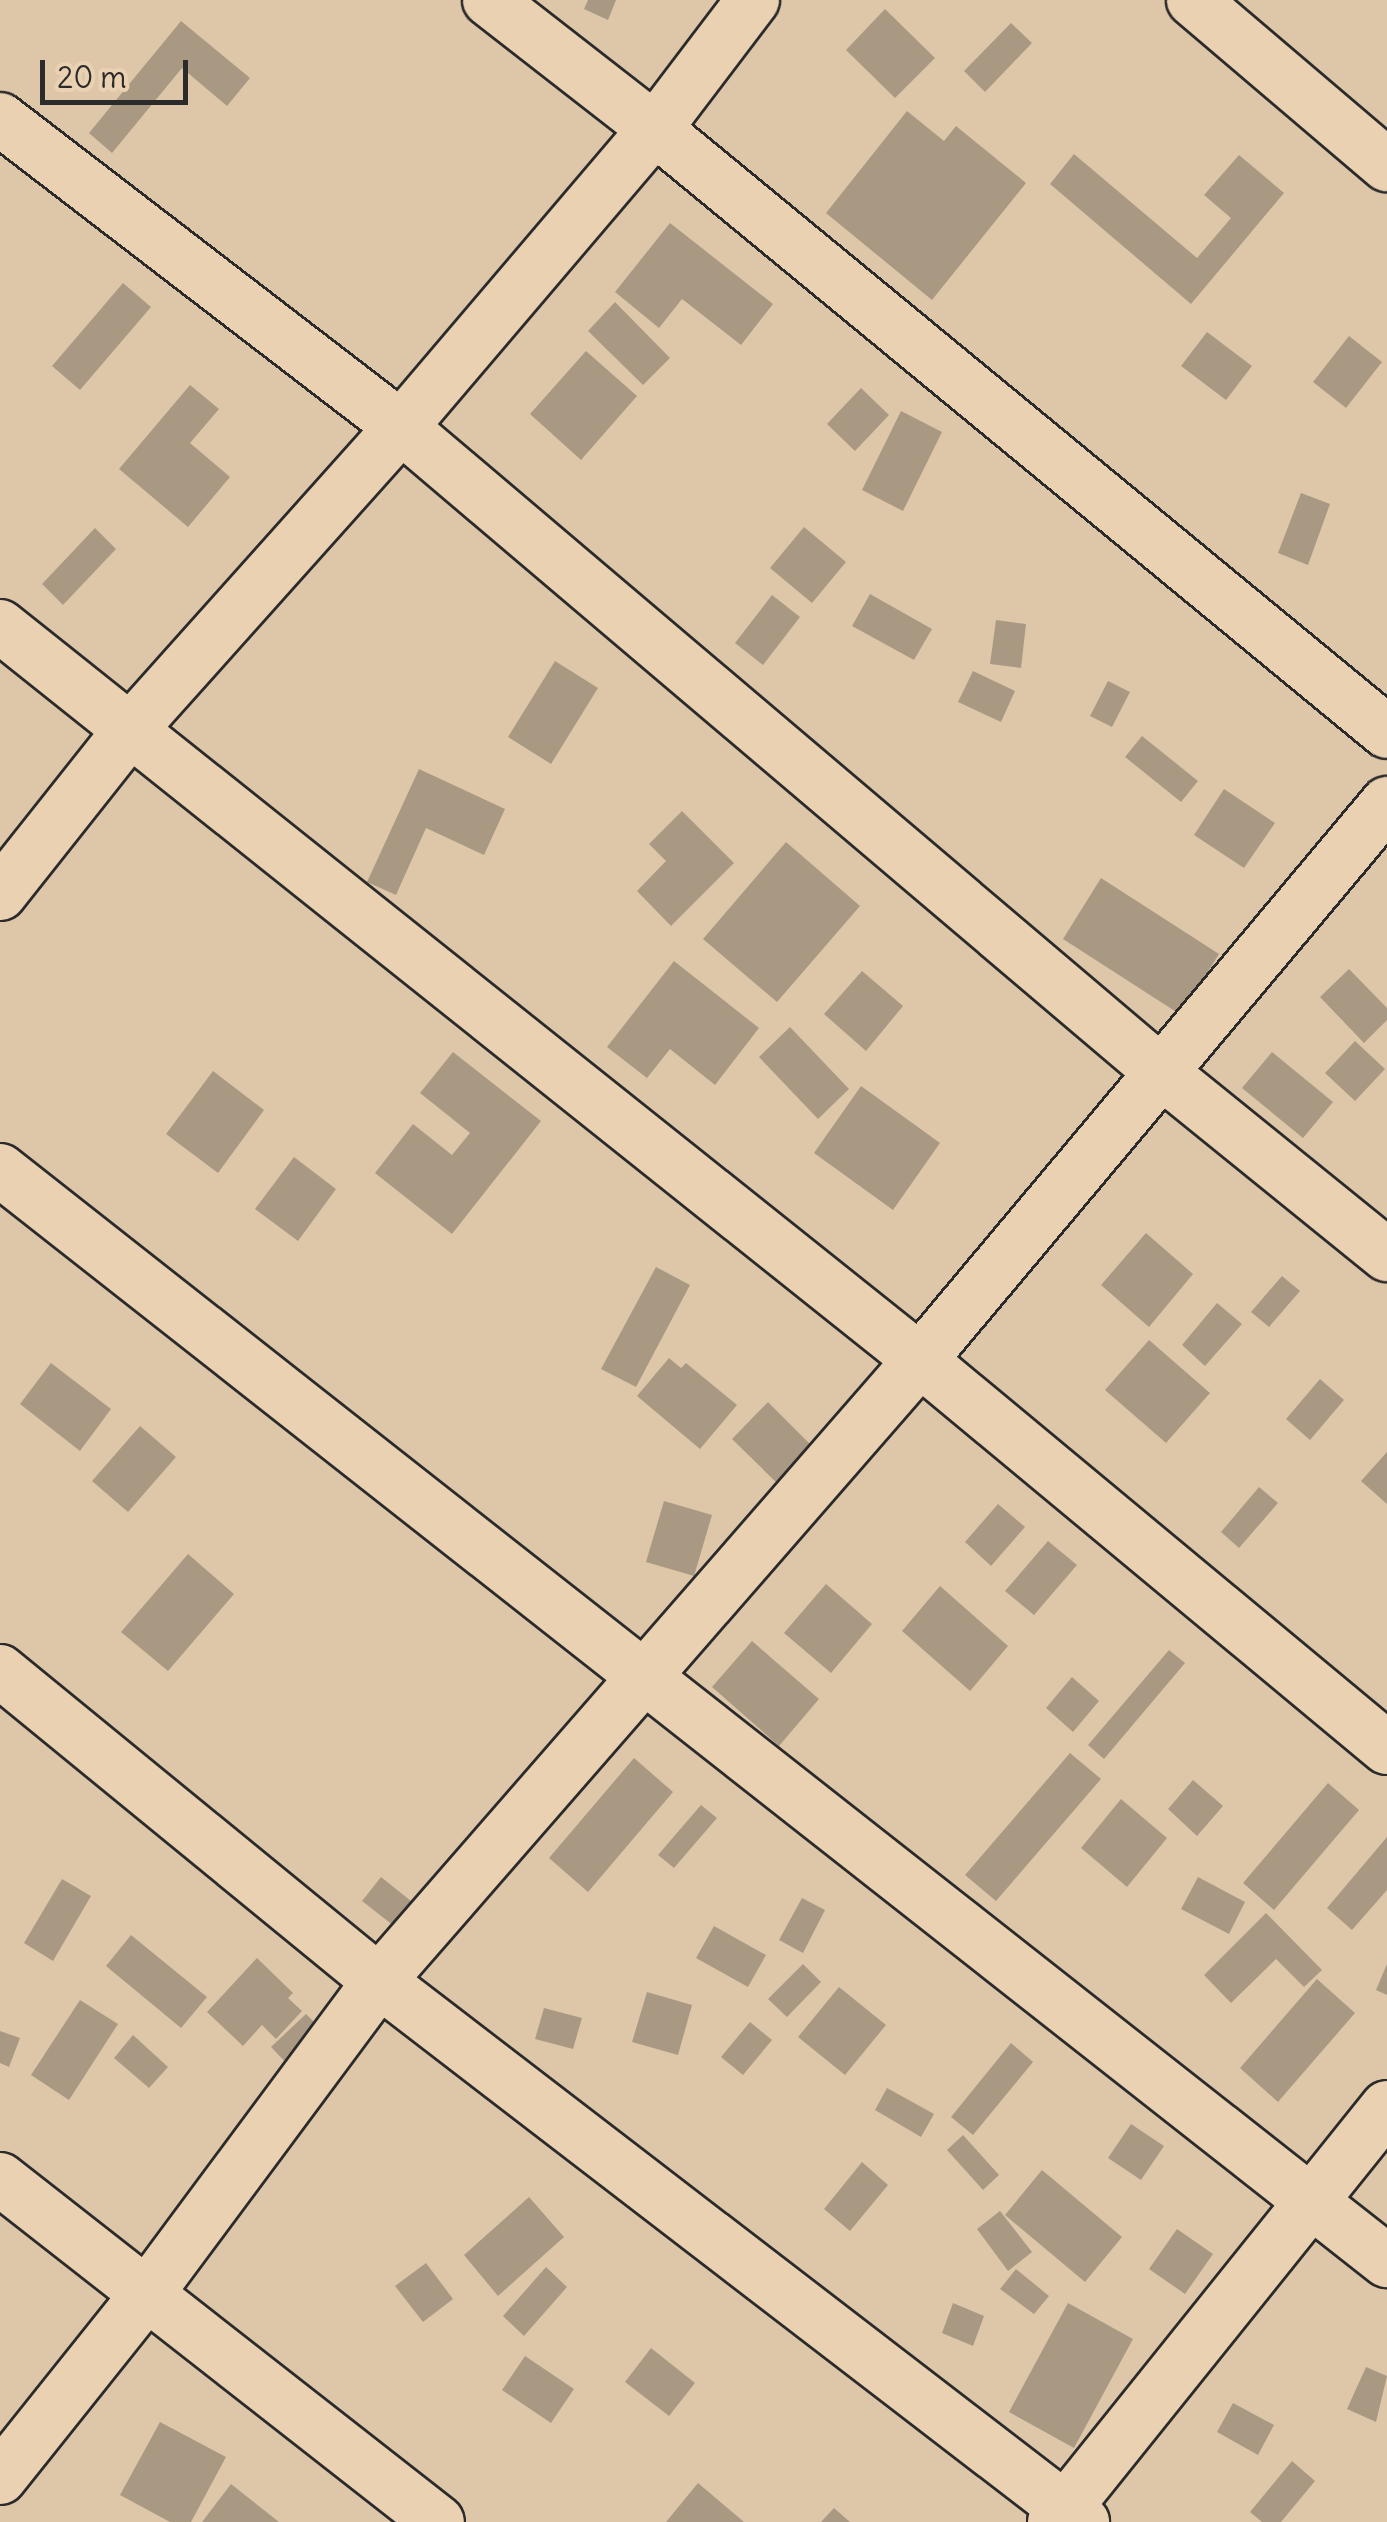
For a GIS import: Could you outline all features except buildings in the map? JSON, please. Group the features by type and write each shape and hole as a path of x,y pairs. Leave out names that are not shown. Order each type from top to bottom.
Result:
{"street":[{"path":"489,0 655,129 1387,732"},
{"path":"0,894 130,730 401,427 655,129 753,0"},
{"path":"1192,0 1387,165"},
{"path":"0,119 401,427 1161,1072 1387,1255"},
{"path":"0,626 920,1360 1387,1748"},
{"path":"0,2478 146,2295 379,1981 920,1360 1387,803"},
{"path":"0,1170 641,1677 1312,2198 1387,2261"},
{"path":"0,1671 379,1981 1068,2517 1312,2198 1387,2108"},
{"path":"0,2179 438,2522"}]}
